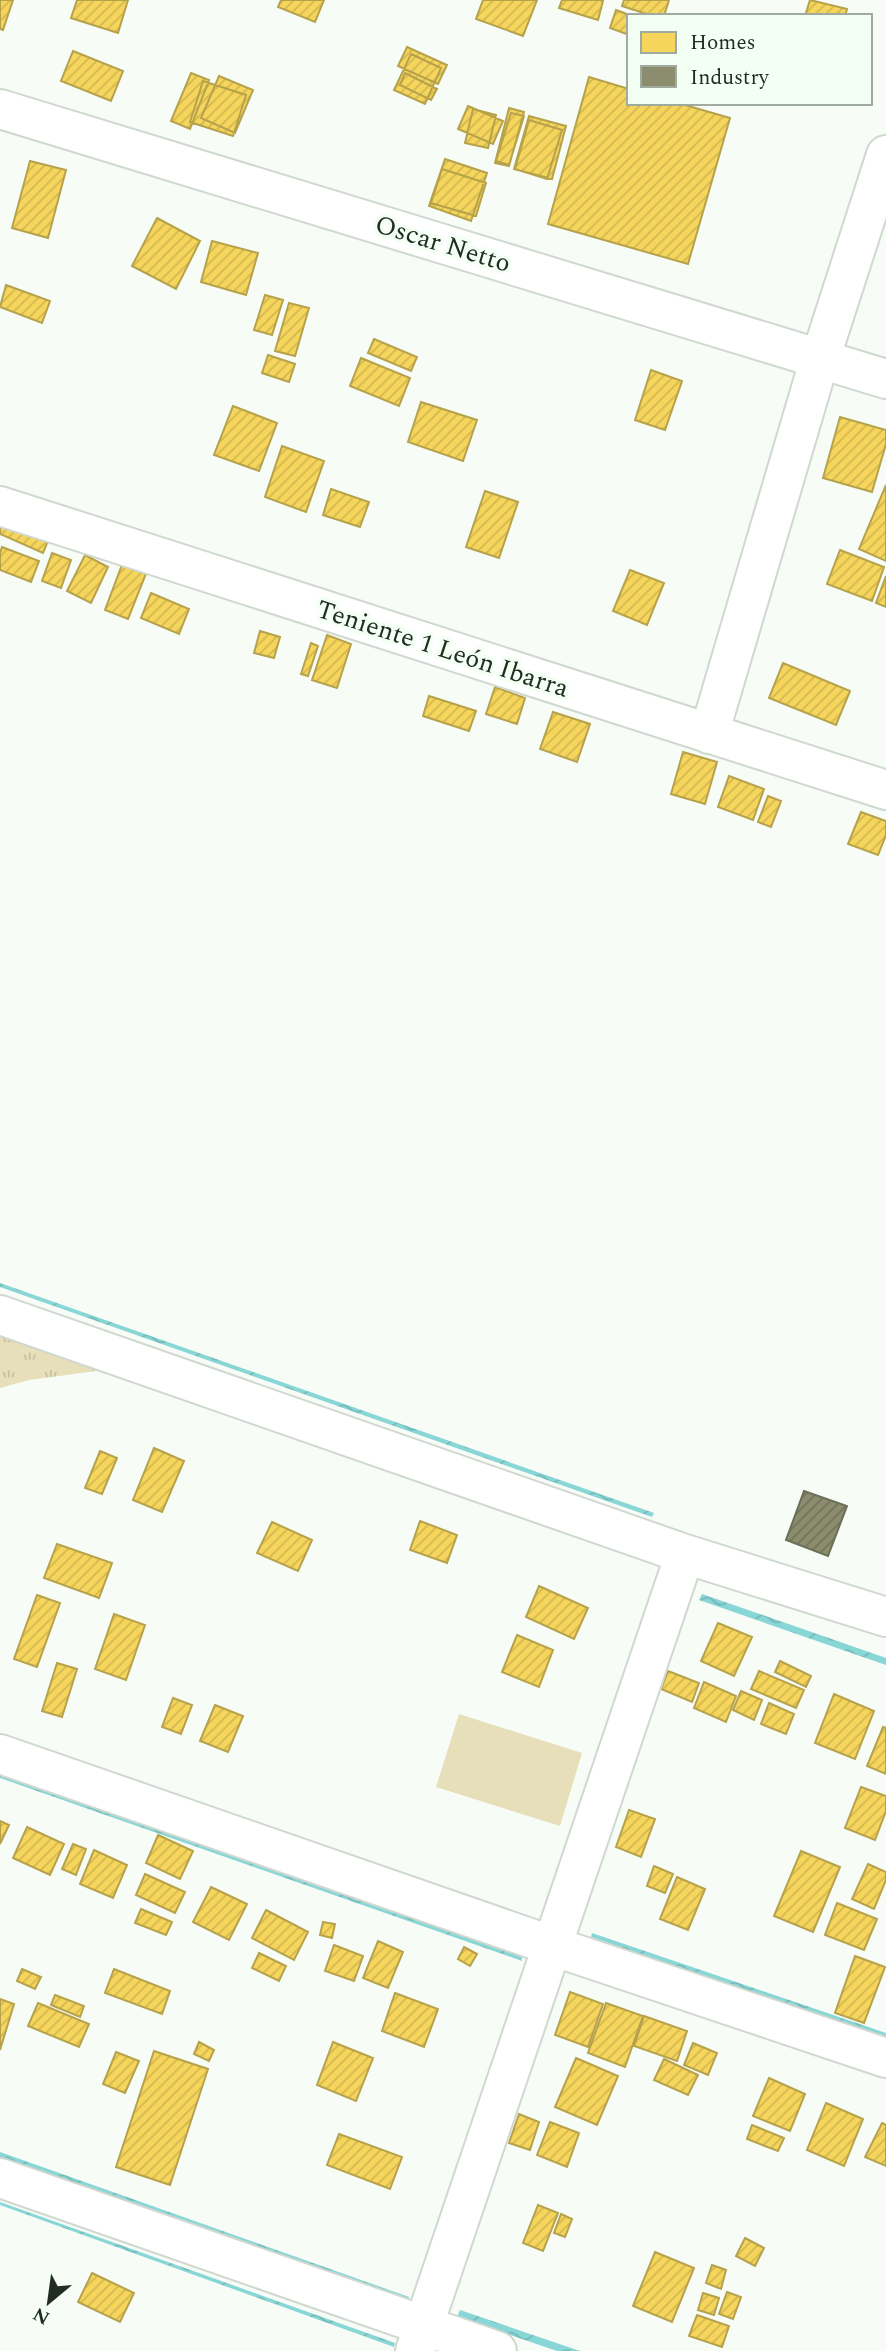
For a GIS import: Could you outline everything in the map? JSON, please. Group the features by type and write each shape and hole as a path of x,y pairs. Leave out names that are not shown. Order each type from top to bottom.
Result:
{"street":[{"name":"Oscar Netto","path":"0,109 886,379"},
{"path":"709,734 821,358 886,155"},
{"name":"Teniente 1 León Ibarra","path":"0,506 886,790"},
{"path":"0,1315 685,1554 886,1617"},
{"path":"419,2338 685,1554"},
{"path":"0,1754 553,1946 886,2058"},
{"path":"0,2178 419,2338 497,2351"}],"green space":[{"path":"0,1334 97,1369 29,1380 0,1388"},
{"path":"459,1714 582,1753 560,1826 436,1787"}],"water":[{"path":"0,1283 654,1513 652,1517 0,1287"},
{"path":"702,1594 886,1658 886,1665 699,1600"},
{"path":"0,1774 522,1957 522,1961 0,1778"},
{"path":"592,1933 886,2033 886,2039 591,1937"},
{"path":"0,2152 409,2297 407,2303 0,2157"},
{"path":"0,2202 395,2343 394,2347 0,2205"},
{"path":"460,2310 580,2351 557,2351 457,2317"}],"building: Homes":[{"path":"0,0 13,0 3,30 0,29"},
{"path":"77,0 128,0 118,33 71,18"},
{"path":"281,0 324,0 315,22 278,7"},
{"path":"483,0 537,0 523,36 476,19"},
{"path":"562,0 603,1 598,20 559,8"},
{"path":"624,0 669,0 665,14 647,14 622,6"},
{"path":"810,0 847,9 846,14 806,14"},
{"path":"616,10 627,14 627,34 610,28"},
{"path":"407,47 447,65 438,84 398,66"},
{"path":"73,51 123,71 111,101 61,81"},
{"path":"411,54 441,68 425,104 394,90"},
{"path":"191,73 209,80 190,129 171,121"},
{"path":"405,73 437,89 431,100 400,85"},
{"path":"219,76 253,90 235,133 201,118"},
{"path":"589,77 627,88 627,105 685,105 730,118 688,264 548,224"},
{"path":"203,81 246,95 233,136 190,122"},
{"path":"468,106 503,121 493,144 458,129"},
{"path":"509,108 524,112 509,166 495,163"},
{"path":"473,109 496,115 488,148 465,143"},
{"path":"511,113 524,116 509,165 496,161"},
{"path":"529,116 566,126 552,179 514,169"},
{"path":"529,120 562,130 547,179 515,169"},
{"path":"445,159 487,173 471,221 429,206"},
{"path":"30,161 66,170 48,238 12,228"},
{"path":"442,169 486,183 476,216 431,203"},
{"path":"157,218 200,241 176,289 132,266"},
{"path":"212,241 258,253 246,295 201,282"},
{"path":"6,285 50,301 42,323 0,307"},
{"path":"265,295 283,300 272,335 254,330"},
{"path":"289,303 309,308 295,356 275,351"},
{"path":"374,339 417,357 411,371 368,353"},
{"path":"268,355 295,364 289,382 262,373"},
{"path":"361,358 410,378 399,406 350,386"},
{"path":"651,370 682,381 665,430 635,420"},
{"path":"421,402 477,420 463,461 408,442"},
{"path":"233,406 277,423 259,471 214,455"},
{"path":"840,417 886,430 886,444 872,492 823,478"},
{"path":"282,446 324,461 306,512 265,497"},
{"path":"886,485 886,561 859,549"},
{"path":"331,489 369,502 360,527 323,515"},
{"path":"485,491 518,502 499,558 466,547"},
{"path":"6,516 50,536 43,553 0,534"},
{"path":"2,547 39,561 31,582 0,570"},
{"path":"840,550 884,567 872,601 827,584"},
{"path":"52,553 71,560 61,588 42,581"},
{"path":"85,555 108,567 91,603 67,591"},
{"path":"123,562 147,571 128,619 105,610"},
{"path":"630,570 664,583 647,625 613,611"},
{"path":"886,576 886,607 876,603"},
{"path":"151,593 189,609 179,634 141,618"},
{"path":"260,631 280,637 274,658 254,653"},
{"path":"327,635 351,644 337,688 312,680"},
{"path":"311,643 318,646 308,676 301,674"},
{"path":"783,663 850,691 836,725 769,698"},
{"path":"495,687 525,698 517,724 486,714"},
{"path":"429,696 476,711 469,731 423,716"},
{"path":"553,712 590,724 577,762 540,749"},
{"path":"683,752 717,762 705,804 671,794"},
{"path":"729,776 764,789 753,820 718,807"},
{"path":"768,796 781,801 771,827 758,822"},
{"path":"861,812 886,821 886,835 878,855 848,844"},
{"path":"154,1448 184,1461 162,1512 133,1500"},
{"path":"100,1451 117,1458 102,1494 85,1488"},
{"path":"420,1521 457,1535 447,1563 410,1550"},
{"path":"272,1522 312,1540 298,1571 257,1553"},
{"path":"57,1544 112,1563 99,1598 44,1578"},
{"path":"539,1586 588,1608 574,1639 526,1617"},
{"path":"37,1595 60,1603 37,1667 14,1659"},
{"path":"114,1614 145,1625 126,1680 95,1669"},
{"path":"718,1623 752,1637 734,1676 701,1661"},
{"path":"517,1635 553,1650 539,1687 502,1672"},
{"path":"780,1661 811,1676 806,1687 775,1672"},
{"path":"57,1663 77,1669 62,1717 42,1711"},
{"path":"668,1671 699,1683 692,1702 661,1689"},
{"path":"759,1671 804,1690 796,1708 751,1689"},
{"path":"704,1682 736,1696 726,1722 694,1708"},
{"path":"741,1691 762,1700 754,1720 733,1710"},
{"path":"834,1694 874,1711 855,1759 815,1743"},
{"path":"173,1698 192,1705 181,1734 162,1727"},
{"path":"769,1703 794,1714 786,1734 761,1724"},
{"path":"215,1705 243,1716 228,1752 200,1741"},
{"path":"883,1727 886,1728 886,1774 867,1766"},
{"path":"861,1787 886,1796 886,1811 875,1840 845,1828"},
{"path":"629,1810 655,1819 641,1857 616,1847"},
{"path":"0,1821 9,1825 0,1844"},
{"path":"27,1827 64,1844 50,1875 13,1858"},
{"path":"158,1835 193,1851 180,1879 146,1863"},
{"path":"73,1844 86,1849 76,1875 62,1869"},
{"path":"94,1850 127,1865 113,1898 80,1884"},
{"path":"801,1851 840,1867 813,1932 774,1916"},
{"path":"868,1864 886,1872 886,1880 874,1909 852,1899"},
{"path":"654,1866 673,1874 665,1893 647,1886"},
{"path":"145,1874 185,1892 175,1913 136,1895"},
{"path":"677,1877 705,1889 688,1930 660,1919"},
{"path":"211,1887 247,1904 229,1940 193,1922"},
{"path":"837,1903 877,1919 864,1950 825,1935"},
{"path":"141,1909 172,1922 166,1935 135,1923"},
{"path":"266,1910 308,1932 294,1960 252,1938"},
{"path":"323,1922 335,1924 332,1938 320,1935"},
{"path":"378,1941 403,1952 388,1988 363,1978"},
{"path":"334,1945 363,1956 354,1981 325,1971"},
{"path":"464,1947 477,1954 470,1966 458,1959"},
{"path":"259,1953 286,1966 279,1981 252,1968"},
{"path":"855,1956 885,1967 864,2023 835,2013"},
{"path":"22,1969 41,1977 35,1989 17,1981"},
{"path":"114,1969 170,1991 162,2014 105,1993"},
{"path":"570,1992 603,2004 588,2047 555,2035"},
{"path":"395,1993 438,2009 424,2047 382,2031"},
{"path":"55,1995 84,2006 80,2017 51,2005"},
{"path":"0,1999 14,2004 0,2050"},
{"path":"38,2003 89,2024 79,2047 28,2026"},
{"path":"606,2003 643,2016 625,2067 588,2053"},
{"path":"644,2016 687,2031 677,2061 634,2046"},
{"path":"199,2042 214,2050 209,2061 194,2054"},
{"path":"333,2042 373,2058 356,2101 317,2085"},
{"path":"693,2043 717,2053 708,2075 684,2065"},
{"path":"154,2051 208,2069 170,2185 116,2167"},
{"path":"116,2052 139,2061 125,2093 103,2084"},
{"path":"576,2058 618,2076 597,2125 555,2107"},
{"path":"664,2059 698,2075 688,2095 654,2080"},
{"path":"769,2078 805,2094 790,2131 753,2116"},
{"path":"826,2103 863,2119 844,2166 807,2150"},
{"path":"519,2114 539,2122 530,2150 509,2143"},
{"path":"550,2122 579,2133 567,2167 537,2155"},
{"path":"882,2123 886,2125 886,2166 865,2157"},
{"path":"752,2125 784,2138 778,2151 747,2139"},
{"path":"339,2134 402,2157 390,2189 327,2165"},
{"path":"538,2205 558,2213 543,2251 523,2243"},
{"path":"561,2214 572,2219 565,2237 554,2233"},
{"path":"745,2238 764,2248 755,2266 736,2256"},
{"path":"655,2252 694,2268 672,2322 633,2306"},
{"path":"712,2265 726,2270 721,2289 706,2283"},
{"path":"92,2273 134,2293 120,2322 78,2302"},
{"path":"727,2292 741,2297 733,2319 719,2314"},
{"path":"703,2293 719,2298 714,2315 698,2310"},
{"path":"697,2315 729,2326 722,2347 689,2336"}],"building: Industry":[{"path":"804,1491 847,1506 828,1556 786,1540"}]}
